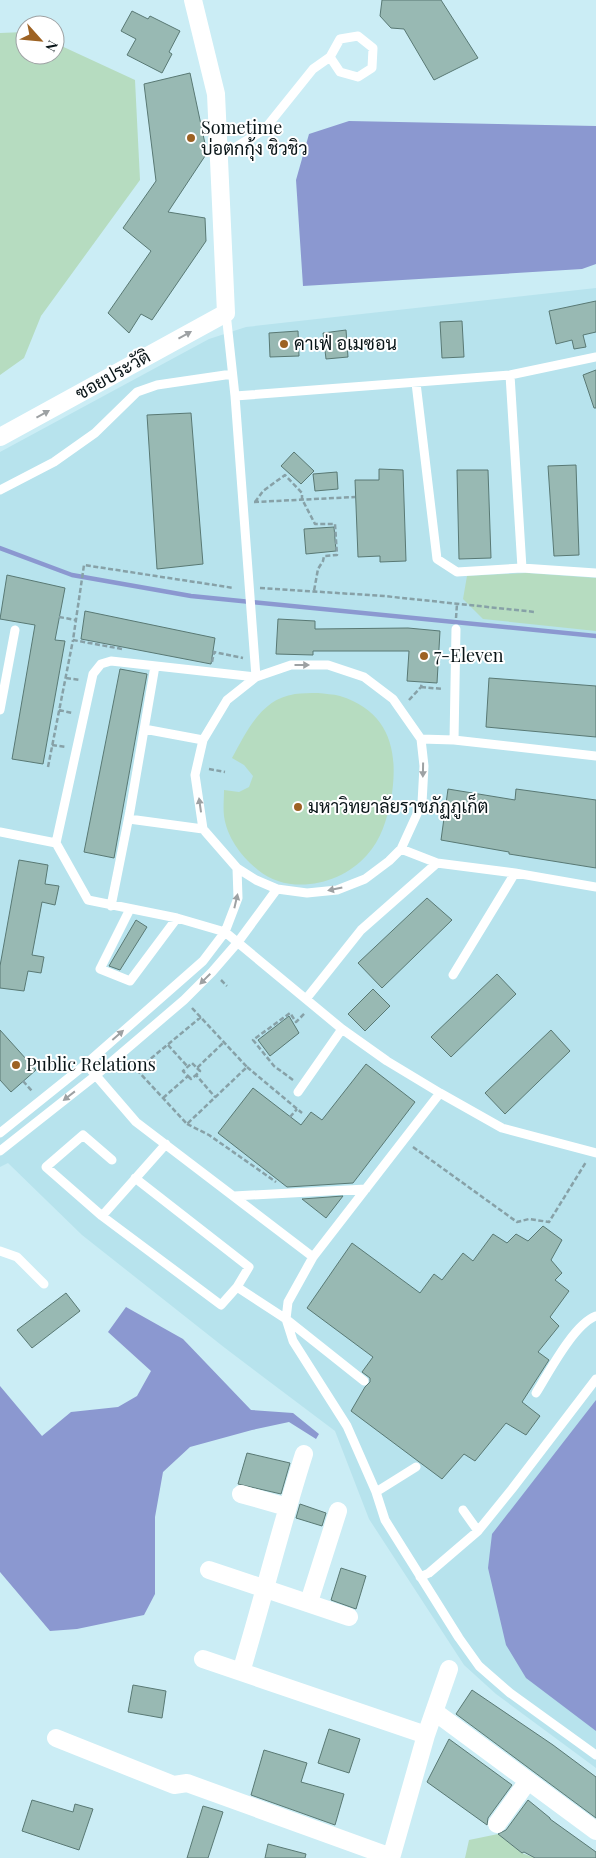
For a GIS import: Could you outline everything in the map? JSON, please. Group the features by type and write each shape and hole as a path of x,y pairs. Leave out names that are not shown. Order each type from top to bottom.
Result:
{"street":[{"path":"192,0 216,94 226,312"},
{"name":"ซอยประวัติ","path":"0,437 226,312"},
{"path":"241,1672 266,1588 287,1506 304,1454"},
{"path":"240,1494 287,1506"},
{"path":"309,1602 338,1512"},
{"path":"209,1570 349,1617"},
{"path":"202,1659 426,1735"},
{"path":"56,1738 174,1785 186,1783 391,1858 426,1735 449,1669"},
{"path":"435,1712 596,1831"},
{"path":"497,1824 528,1781"}],"lane":[{"path":"220,157 264,130 312,69 330,58 340,39 358,36 372,48 372,68 358,77 340,72 330,58"},
{"path":"226,312 235,396 256,677"},
{"path":"235,396 510,375 596,357"},
{"path":"0,490 54,462 95,433 137,392 157,384 232,374"},
{"path":"510,375 522,568"},
{"path":"416,382 436,560 457,572 522,568 596,573"},
{"path":"454,740 456,629"},
{"path":"0,710 1,692 14,630"},
{"path":"256,677 111,661 101,664 93,674 56,843 88,900 178,918 225,932 342,1029 387,1061 440,1093 502,1128 595,1150"},
{"path":"291,665 328,665 364,676 394,699 421,739 424,766 422,803 401,849 389,861 365,879 337,890 307,893 277,889 256,880 237,868 203,830 195,775 203,740 227,700 256,677 291,665"},
{"path":"111,906 129,819 155,666"},
{"path":"144,729 203,740"},
{"path":"421,739 454,740 596,756"},
{"path":"129,819 203,830"},
{"path":"0,832 56,843"},
{"path":"401,849 437,863 515,873 596,887"},
{"path":"306,999 360,930 437,863"},
{"path":"0,1134 86,1064 203,961 225,932 238,898 237,868"},
{"path":"453,975 515,873"},
{"path":"0,1151 95,1076 184,1000 238,942 277,889"},
{"path":"130,908 100,969 130,981 178,918"},
{"path":"300,1089 342,1029"},
{"path":"86,1064 136,1122 313,1257"},
{"path":"440,1093 313,1257 288,1302 286,1319 293,1340 347,1426 376,1492 385,1520 459,1638 479,1666 510,1693 596,1755"},
{"path":"112,1160 83,1135 46,1167 102,1216 221,1305 237,1287 249,1267 135,1178"},
{"path":"102,1216 166,1144"},
{"path":"234,1196 366,1189"},
{"path":"0,1251 17,1257 44,1284"},
{"path":"237,1287 286,1319 364,1381"},
{"path":"536,1393 579,1327 590,1318 596,1316"},
{"path":"420,1577 429,1573 478,1530 512,1489 596,1379"},
{"path":"376,1492 416,1467"},
{"path":"463,1510 478,1530"}],"path":[{"path":"255,502 263,491 285,475 302,493 302,500 315,524 336,524 337,555 324,556 323,562 318,568 314,591"},
{"path":"243,503 355,497"},
{"path":"48,767 73,640 84,565 234,588"},
{"path":"248,587 384,596 535,612"},
{"path":"456,612 458,604"},
{"path":"59,617 76,620"},
{"path":"73,640 123,649"},
{"path":"211,667 214,652 240,658"},
{"path":"404,706 421,687 422,682"},
{"path":"421,687 454,690"},
{"path":"184,1000 247,1067 302,1113"},
{"path":"290,1117 297,1109 300,1089 274,1066 253,1040 290,1013 295,1023 305,1013"},
{"path":"137,1070 201,1017"},
{"path":"197,1068 224,1042"},
{"path":"168,1045 188,1067"},
{"path":"192,1063 197,1068 200,1071 191,1079 183,1071 192,1063"},
{"path":"132,1065 187,1124 208,1135 281,1186"},
{"path":"187,1124 247,1067"},
{"path":"196,1075 216,1097"},
{"path":"163,1098 188,1076"},
{"path":"23,1081 32,1092"},
{"path":"404,1140 516,1222 530,1219 549,1222 595,1150"}],"shaded area":[{"name":"มหาวิทยาลัยราชภัฏภูเก็ต","path":"596,288 596,1768 496,1694 464,1665 369,1519 335,1431 225,1348 82,1235 8,1163 0,1167 0,452 209,339 246,327"}],"green space":[{"path":"15,32 15,65 65,65 65,48 135,80 140,180 41,316 24,358 0,375 0,33"},
{"path":"526,573 596,578 596,631 483,619 463,599 467,576"},
{"path":"318,693 340,696 357,703 371,712 381,724 388,736 394,766 391,800 380,836 372,849 356,865 343,874 314,884 284,883 258,870 236,846 226,824 224,790 239,792 249,787 253,776 244,765 232,758 250,727 264,709 283,697"},
{"path":"498,1834 522,1853 535,1858 465,1858 469,1840"}],"water":[{"path":"349,121 596,126 596,264 582,269 303,286 296,180 309,134"},
{"path":"126,1307 183,1339 251,1410 293,1413 319,1434 316,1439 289,1422 190,1447 163,1472 155,1517 155,1594 144,1615 77,1629 50,1631 0,1572 0,1386 42,1436 71,1412 118,1407 137,1396 151,1371 108,1332"},
{"path":"596,1400 596,1731 526,1678 506,1645 488,1568 492,1534"}],"building":[{"path":"382,0 441,0 478,58 434,80 404,29 391,28 380,16"},
{"path":"132,11 148,19 150,16 180,31 169,52 172,54 162,73 127,55 136,39 121,31"},
{"path":"190,73 207,153 168,212 205,218 206,241 152,320 141,314 129,333 108,313 151,251 123,228 156,181 144,84"},
{"path":"596,301 596,332 583,335 586,347 574,349 572,340 556,344 549,311"},
{"path":"462,321 464,357 442,358 440,322"},
{"path":"346,330 348,357 326,359 323,333"},
{"name":"คาเฟ่ อเมซอน","path":"298,331 299,356 270,357 269,333"},
{"path":"596,370 596,408 594,408 583,375"},
{"path":"191,413 203,564 157,569 147,415"},
{"path":"294,452 314,471 301,484 281,466"},
{"path":"576,465 579,555 554,556 548,466"},
{"path":"379,469 403,470 406,561 380,562 380,556 358,557 355,480 379,480"},
{"path":"457,470 488,470 491,558 459,559"},
{"path":"337,472 338,489 315,491 313,474"},
{"path":"334,527 336,551 306,554 304,529"},
{"path":"7,575 65,588 55,640 65,641 43,764 12,759 35,625 0,619"},
{"path":"85,611 215,638 211,664 81,639"},
{"path":"278,619 315,621 315,629 408,628 440,631 437,683 407,681 409,651 313,651 313,655 276,654"},
{"path":"120,669 147,674 114,858 84,852"},
{"path":"489,678 596,686 596,737 486,727"},
{"path":"448,789 515,800 516,789 596,800 596,868 509,854 509,852 441,840"},
{"path":"19,860 48,865 45,884 59,886 55,905 42,902 32,955 44,957 41,973 28,971 24,991 0,988 0,966"},
{"path":"427,898 452,920 382,988 358,963"},
{"path":"136,920 147,927 120,970 109,966"},
{"path":"497,974 516,994 451,1057 431,1037"},
{"path":"373,989 390,1006 365,1031 348,1014"},
{"path":"289,1016 299,1033 270,1056 258,1040"},
{"name":"Public Relations","path":"0,1030 36,1070 11,1092 0,1080"},
{"path":"551,1030 570,1051 505,1114 485,1093"},
{"path":"366,1064 415,1102 353,1183 287,1187 218,1133 253,1088 301,1125 311,1112 322,1120"},
{"path":"343,1196 326,1218 302,1199"},
{"path":"543,1226 562,1240 551,1260 562,1273 555,1280 569,1291 550,1317 559,1326 538,1352 549,1360 522,1402 540,1416 526,1435 506,1423 475,1461 464,1454 442,1479 351,1411 370,1382 370,1378 362,1372 373,1357 307,1308 352,1243 420,1293 434,1274 442,1280 463,1253 473,1261 493,1234 507,1243 516,1234 528,1241"},
{"path":"66,1293 80,1311 32,1348 17,1330"},
{"path":"247,1453 290,1463 281,1494 238,1484"},
{"path":"300,1504 326,1513 322,1526 296,1518"},
{"path":"341,1568 366,1576 356,1609 331,1600"},
{"path":"133,1685 166,1691 162,1718 128,1712"},
{"path":"472,1690 596,1777 596,1818 456,1714"},
{"path":"329,1729 360,1739 349,1773 318,1763"},
{"path":"449,1739 512,1785 488,1818 487,1825 427,1782"},
{"path":"264,1750 307,1763 301,1782 344,1794 335,1825 251,1795"},
{"path":"32,1800 73,1812 75,1804 93,1809 79,1850 22,1831"},
{"path":"528,1800 550,1819 596,1852 596,1858 535,1858 524,1852 522,1853 498,1834 506,1830"},
{"path":"203,1806 223,1812 208,1858 187,1858"},
{"path":"268,1844 306,1854 305,1858 265,1858"}],"waterway":[{"path":"0,548 72,575 191,596 596,636"}],"place":[{"name":"Sometime บ่อตกกุ้ง ชิวชิว","path":"191,138"},
{"name":"คาเฟ่ อเมซอน","path":"284,344"},
{"name":"7-Eleven","path":"424,656"},
{"name":"มหาวิทยาลัยราชภัฏภูเก็ต","path":"298,807"},
{"name":"Public Relations","path":"16,1065"}]}
